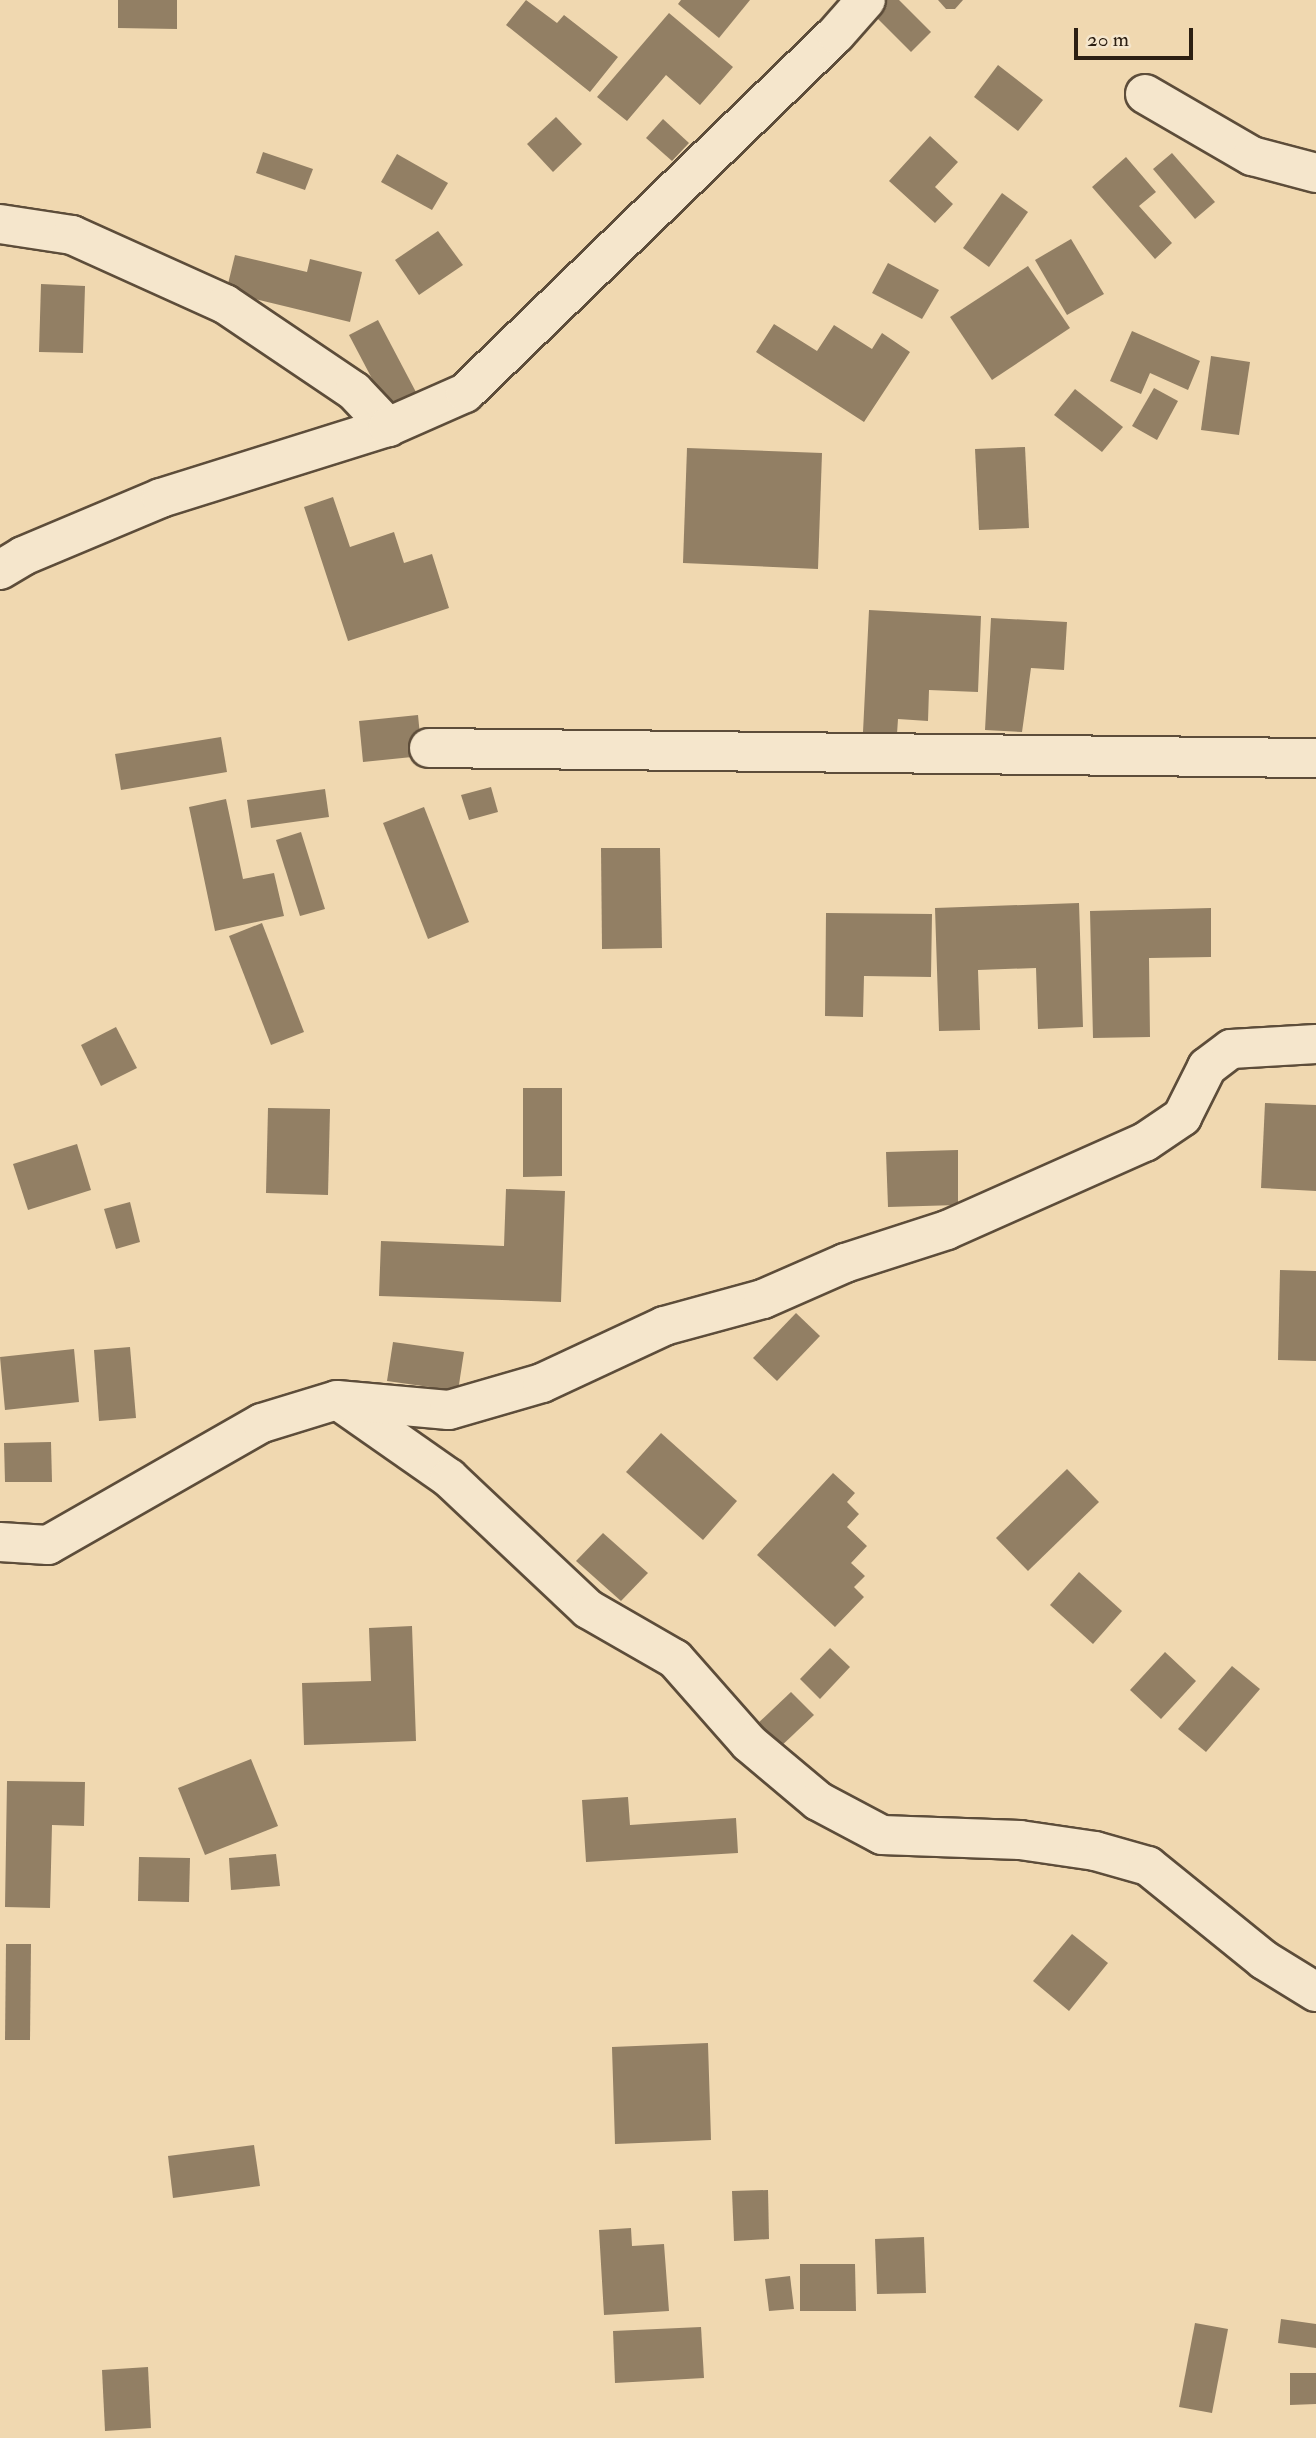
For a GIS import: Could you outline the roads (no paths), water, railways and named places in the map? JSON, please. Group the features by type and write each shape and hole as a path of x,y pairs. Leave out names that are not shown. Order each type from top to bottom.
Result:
{"street":[{"path":"0,570 23,556 161,498 388,426 465,393 826,44 866,0"},
{"path":"1145,94 1252,156 1316,173"},
{"path":"0,224 72,236 225,304 354,391 388,426"},
{"path":"429,748 1316,758"},
{"path":"0,1542 48,1545 262,1423 337,1400 449,1410 542,1383 664,1326 763,1298 845,1263 947,1230 1145,1142 1182,1117 1207,1067 1231,1049 1316,1044"},
{"path":"337,1400 449,1478 588,1609 675,1660 750,1743 818,1801 882,1835 1020,1840 1095,1851 1148,1866 1264,1960 1316,1992"}]}
